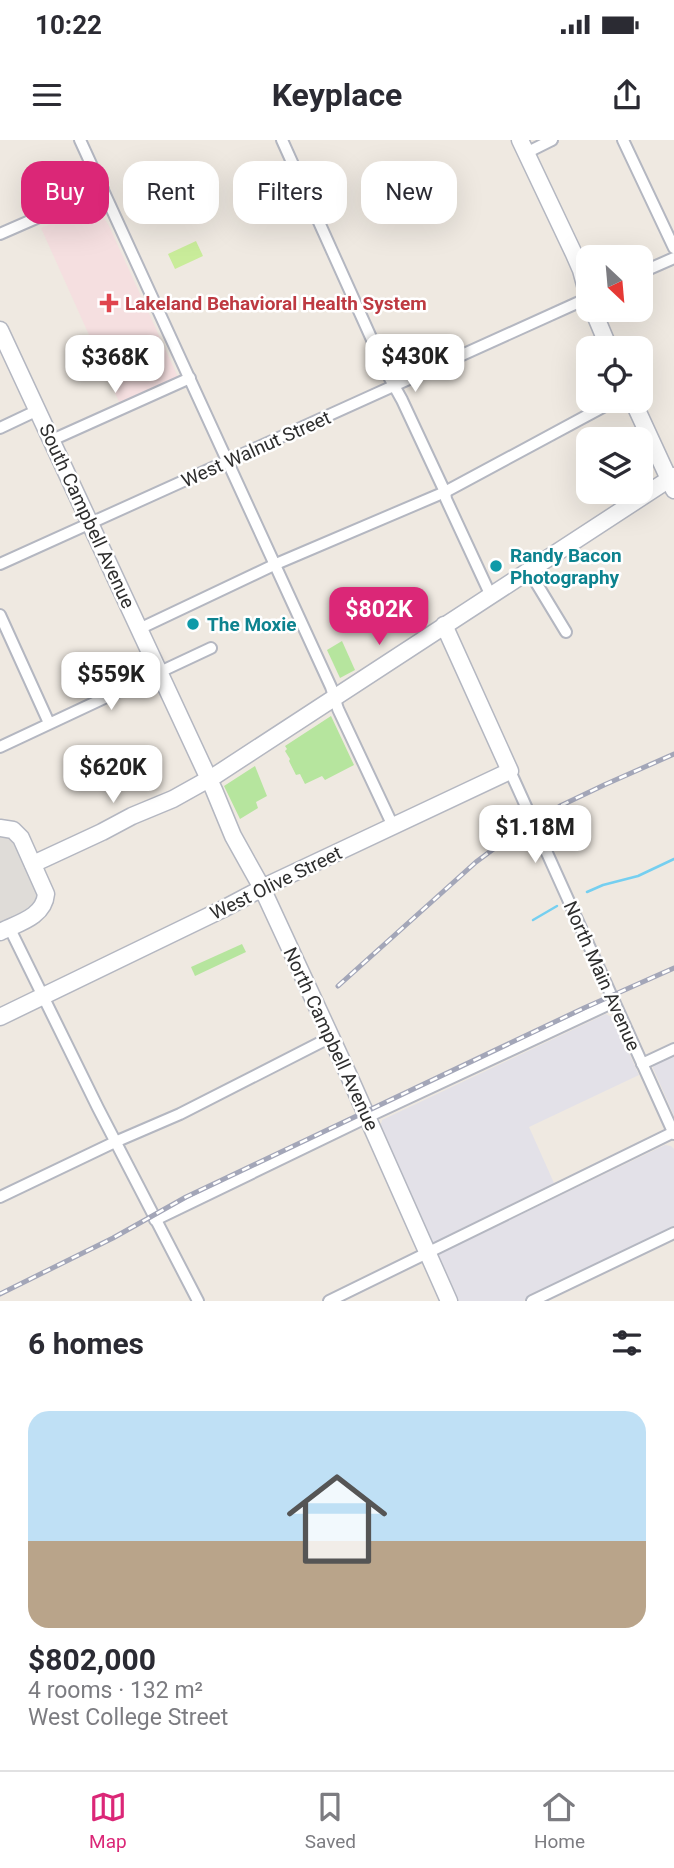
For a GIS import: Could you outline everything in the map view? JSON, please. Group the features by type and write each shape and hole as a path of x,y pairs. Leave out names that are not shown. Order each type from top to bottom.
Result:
{"main road":[{"path":"523,146 576,260"},
{"name":"South Campbell Avenue","path":"0,330 209,779"},
{"path":"33,864 173,799 209,779 444,625 672,482 639,413"},
{"name":"North Main Avenue","path":"444,625 510,771"},
{"name":"West Olive Street","path":"0,1017 262,888 510,771"},
{"name":"North Campbell Avenue","path":"209,779 233,836 262,888 368,1117 449,1301"},
{"path":"0,828 13,830 18,835 45,891 45,901 37,913 5,929"}],"street":[{"path":"80,140 90,161"},
{"path":"282,140 491,596"},
{"path":"523,146 552,140"},
{"path":"623,140 674,248"},
{"path":"109,202 393,826"},
{"path":"0,234 23,224"},
{"path":"653,268 674,258"},
{"name":"West Walnut Street","path":"0,565 576,303"},
{"path":"52,440 190,378"},
{"path":"0,428 38,410"},
{"path":"139,629 276,564 445,492 592,413"},
{"path":"529,571 566,632"},
{"path":"0,615 49,723"},
{"path":"0,747 211,648"},
{"name":"North Main Avenue","path":"510,771 674,1133"},
{"path":"5,929 198,1301"},
{"path":"155,1220 614,1002"},
{"path":"0,1197 192,1109 331,1037"},
{"path":"642,1064 674,1049"},
{"path":"329,1301 674,1133"},
{"path":"532,1301 674,1233"}],"shaded area":[{"name":"Lakeland Behavioral Health System","path":"50,224 108,224 178,377 120,404 41,228"},
{"path":"0,832 10,833 42,900 0,928"},
{"path":"606,1014 613,1018 639,1075 529,1127 554,1183 433,1243 380,1128 382,1120"},
{"path":"674,1054 674,1116 653,1064"},
{"path":"665,1145 674,1149 674,1229 523,1301 456,1301 439,1261 438,1256 441,1253"}],"green space":[{"path":"196,241 203,256 175,269 168,254"},
{"path":"342,641 355,670 340,678 327,650"},
{"path":"331,716 354,765 325,780 322,776 305,784 300,774 296,775 285,746"},
{"path":"255,766 267,796 256,802 258,808 240,819 224,786"},
{"path":"242,944 246,952 195,976 191,967"}],"waterway":[{"path":"587,892 638,876 674,859"},
{"path":"533,920 557,906"}],"railway":[{"path":"338,986 476,862 507,839 560,806 674,754"},
{"path":"0,1294 113,1238 186,1197 674,968"}],"place":[{"name":"Lakeland Behavioral Health System","path":"109,303"},
{"name":"Randy Bacon Photography","path":"496,566"},
{"name":"The Moxie","path":"193,624"}]}
